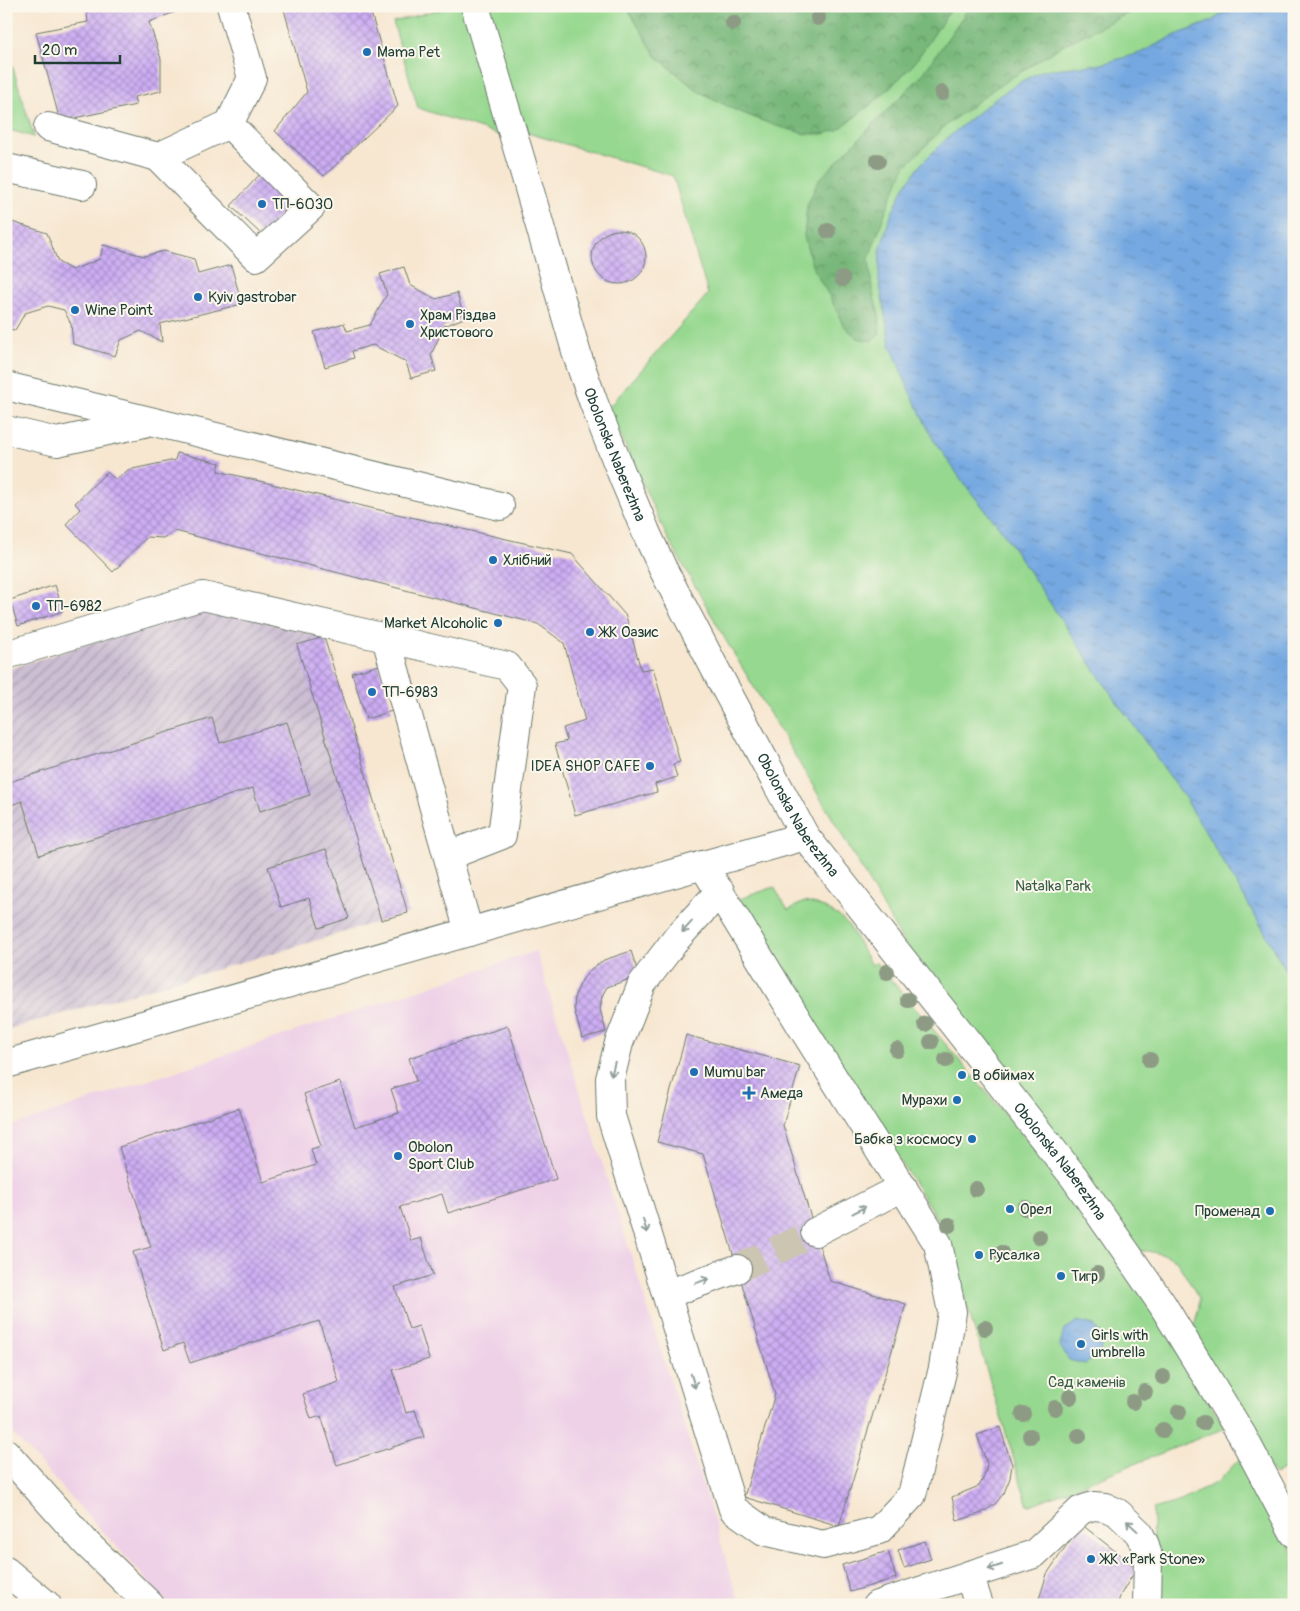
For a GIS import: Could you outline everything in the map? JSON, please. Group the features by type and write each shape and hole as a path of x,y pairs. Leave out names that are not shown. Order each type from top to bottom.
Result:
{"street":[{"path":"158,158 229,124 252,78 231,6"},
{"name":"Obolonska Naberezhna","path":"475,6 578,358 622,477 668,578 723,684 806,836 1074,1177 1162,1304 1242,1435 1294,1533"},
{"path":"48,127 158,158 256,257 312,207 229,124"},
{"path":"6,168 82,185"},
{"path":"6,386 500,506"},
{"path":"6,430 57,442 150,421"},
{"path":"6,655 203,596 507,666 522,685 502,834 448,856"},
{"path":"386,638 469,932"},
{"path":"6,1064 806,836"},
{"path":"703,865 720,891 803,1029 938,1244 952,1312 944,1368 912,1495 879,1530 823,1546 764,1532 733,1509 611,1116 610,1079 619,1043 642,984 677,938 720,891"},
{"path":"815,1232 903,1187"},
{"path":"666,1294 737,1269"},
{"path":"6,1453 86,1543 150,1605"},
{"path":"877,1605 1034,1554 1081,1510 1093,1506 1118,1513 1139,1533 1148,1557 1147,1605"},
{"path":"6,1571 47,1605"},
{"path":"969,1575 979,1605"}],"shaded area":[{"path":"207,606 324,637 408,913 6,1030 6,670"},
{"path":"536,951 740,1604 170,1605 13,1434 6,1412 6,1128"}],"green space":[{"path":"452,6 466,6 508,138 418,108 393,22"},
{"name":"Natalka Park","path":"483,6 1234,6 1210,22 1176,35 1140,53 1102,64 1044,70 1022,81 993,100 945,140 922,163 904,187 933,439 966,486 1000,528 1103,682 1184,796 1260,924 1294,986 1294,1464 1274,1475 1189,1335 1195,1322 1199,1298 1176,1260 1166,1255 1147,1251 1135,1251 923,977 666,535 608,408 708,294 673,176 521,131"},
{"path":"628,6 953,6 913,65 879,98 838,130 822,134 806,134 773,125 735,110 696,90 656,56 629,11"},
{"path":"970,6 1143,6 1063,45 994,89 945,126 905,167 886,210 869,258 872,289 880,319 879,335 871,341 857,338 843,325 830,297 813,269 804,236 807,206 818,181 923,74"},
{"path":"6,45 34,137 6,129"},
{"name":"Сад каменів","path":"774,887 788,910 804,902 821,906 839,916 849,926 871,965 876,962 1083,1206 1147,1300 1225,1428 1028,1506 962,1289 938,1220 734,901"},
{"path":"1239,1459 1294,1553 1294,1605 1152,1605 1153,1509 1181,1501 1219,1481"}],"water":[{"path":"1234,6 1294,6 1294,986 1260,924 1184,796 1103,682 1000,528 966,486 933,439 909,390 890,344 879,280 880,251 889,220 904,187 922,163 945,140 993,100 1022,81 1044,70 1102,64 1140,53 1176,35 1210,22"},
{"path":"1078,1321 1094,1325 1103,1339 1099,1355 1085,1364 1069,1360 1060,1346 1064,1330"}],"building":[{"path":"86,6 173,6 175,12 149,22 161,59 161,91 134,97 136,105 60,121 36,32 88,22"},
{"path":"283,6 369,6 398,106 324,176 275,131 307,92"},
{"name":"ТП-6030","path":"261,173 293,202 262,235 231,206"},
{"path":"9,221 47,233 58,262 72,270 100,259 103,245 144,256 164,251 194,259 198,274 231,265 242,304 160,324 162,342 141,331 121,340 115,356 73,344 71,324 64,310 48,306 25,313 15,330 6,329 6,227"},
{"path":"619,230 629,232 638,238 644,247 646,257 644,267 638,276 629,282 619,284 609,282 600,276 594,267 592,257 594,247 600,238 609,232"},
{"name":"Храм Різдва Христового","path":"404,267 410,285 436,299 457,293 464,318 444,326 431,355 436,371 411,378 406,362 373,345 352,351 354,358 325,367 314,332 344,323 347,331 370,325 387,294 380,274"},
{"name":"ЖК Оазис","path":"177,453 220,463 218,471 572,554 626,616 641,670 653,668 680,762 673,764 677,777 655,784 657,792 575,815 555,744 567,741 563,728 585,721 564,643 538,624 175,531 163,538 147,537 113,572 66,524 80,509 75,503 107,472 116,480 128,470 175,460"},
{"name":"ТП-6982","path":"55,585 63,611 18,626 10,600"},
{"path":"324,637 408,913 381,920 297,645"},
{"name":"ТП-6983","path":"379,665 392,711 366,719 352,673"},
{"path":"212,718 220,743 287,722 310,795 260,811 253,788 39,855 22,801 6,807 6,783"},
{"path":"326,849 349,918 319,928 309,898 281,907 268,867"},
{"path":"631,951 639,976 607,987 602,996 600,1009 606,1032 582,1038 574,1009 575,995 582,980 591,969 604,960"},
{"path":"508,1026 556,1179 448,1213 442,1194 400,1207 411,1241 421,1238 433,1275 395,1287 409,1329 419,1326 429,1359 393,1370 406,1413 415,1410 424,1437 337,1465 321,1416 311,1419 303,1394 339,1382 319,1321 190,1363 183,1343 164,1350 133,1252 151,1247 119,1147 239,1108 263,1182 316,1165 311,1149 321,1146 304,1094 340,1082 355,1127 399,1113 391,1089 416,1081 409,1058"},
{"path":"686,1035 800,1066 783,1125 830,1281 906,1304 839,1526 744,1497 775,1394 703,1154 657,1142"},
{"path":"1000,1427 1012,1465 1010,1478 1004,1493 995,1504 982,1513 957,1521 952,1497 979,1486 984,1477 987,1464 977,1435"},
{"name":"ЖК «Park Stone»","path":"1081,1524 1139,1570 1132,1576 1121,1594 1117,1605 1037,1605 1047,1574"},
{"path":"925,1541 931,1559 904,1568 898,1550"},
{"path":"888,1551 896,1578 850,1592 842,1565"}],"tunnel":[{"path":"737,1269 815,1232"}],"place":[{"name":"Mama Pet","path":"367,52"},
{"name":"ТП-6030","path":"262,204"},
{"name":"Kyiv gastrobar","path":"198,297"},
{"name":"Wine Point","path":"75,310"},
{"name":"Храм Різдва Христового","path":"410,324"},
{"name":"Хлібний","path":"493,560"},
{"name":"ТП-6982","path":"36,606"},
{"name":"Market Alcoholic","path":"498,623"},
{"name":"ЖК Оазис","path":"590,632"},
{"name":"ТП-6983","path":"372,692"},
{"name":"IDEA SHOP CAFE","path":"650,766"},
{"name":"Mumu bar","path":"694,1072"},
{"name":"В обіймах","path":"962,1075"},
{"name":"Амеда","path":"749,1093"},
{"name":"Мурахи","path":"957,1100"},
{"name":"Бабка з космосу","path":"972,1139"},
{"name":"Obolon Sport Club","path":"398,1156"},
{"name":"Орел","path":"1010,1209"},
{"name":"Променад","path":"1270,1211"},
{"name":"Русалка","path":"979,1255"},
{"name":"Тигр","path":"1061,1276"},
{"name":"Girls with umbrella","path":"1081,1344"},
{"name":"ЖК «Park Stone»","path":"1091,1559"}]}
